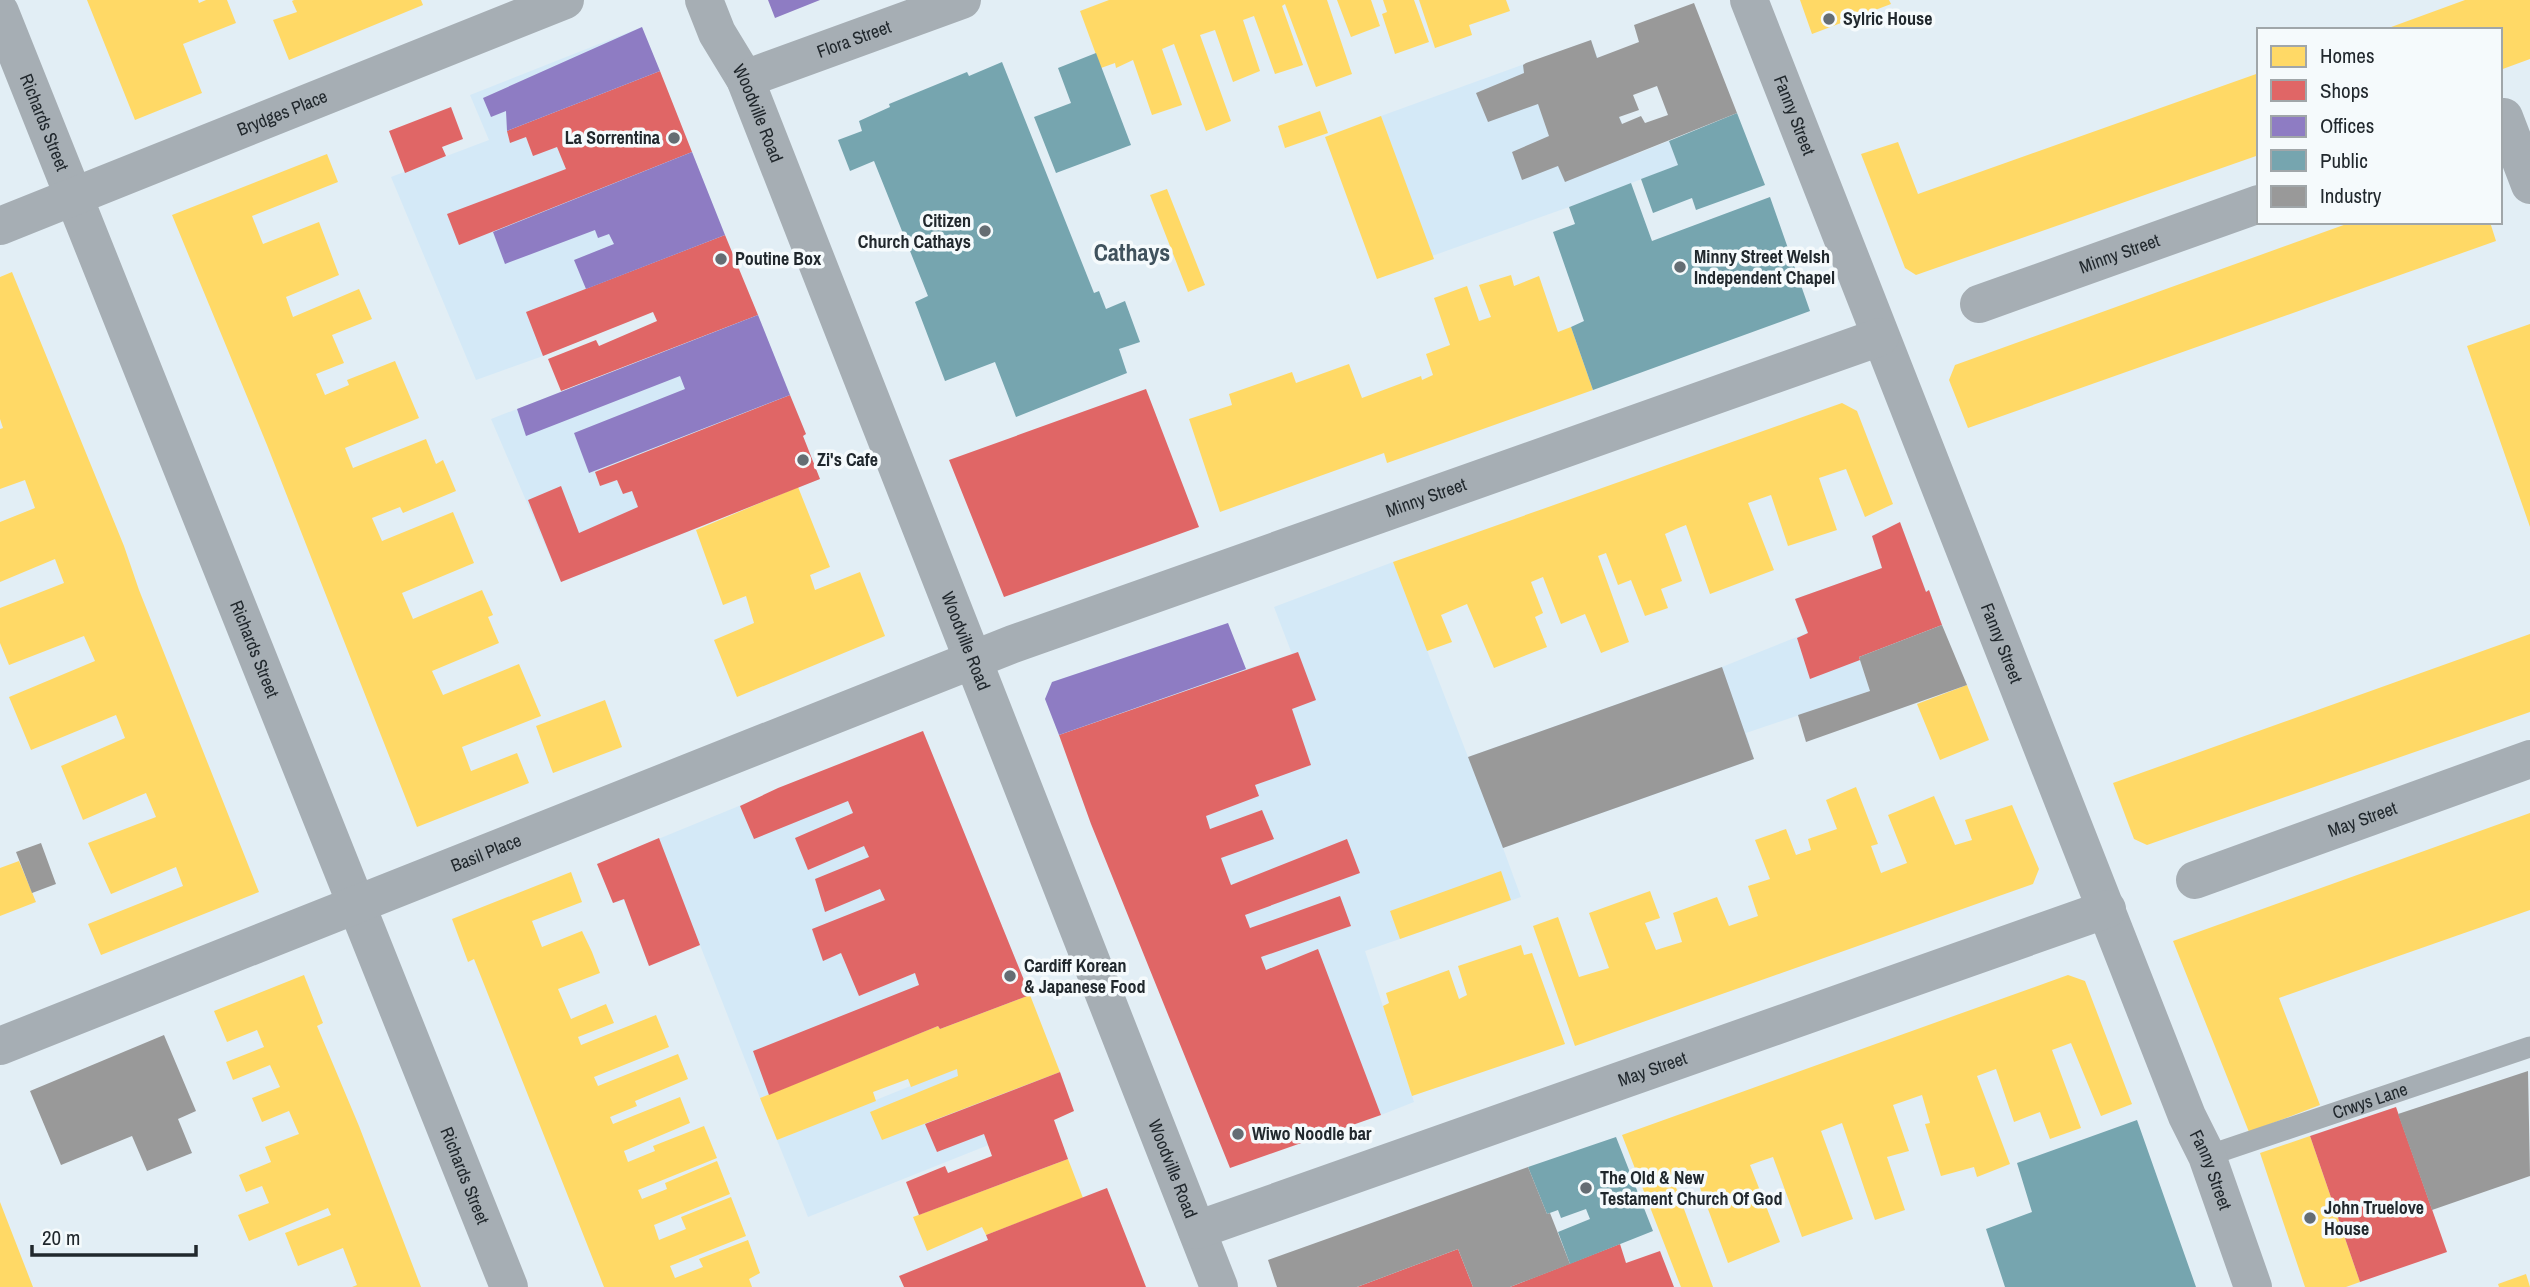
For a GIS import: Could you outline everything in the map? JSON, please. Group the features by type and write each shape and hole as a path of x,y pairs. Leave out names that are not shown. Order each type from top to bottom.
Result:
{"street":[{"name":"Brydges Place","path":"0,226 565,0"},
{"name":"Woodville Road","path":"704,0 717,33 745,79 1219,1287"},
{"name":"Flora Street","path":"745,79 962,0"},
{"name":"Fanny Street","path":"1749,0 2187,1116 2207,1156 2253,1287"},
{"name":"Richards Street","path":"0,12 509,1287"},
{"path":"2511,114 2530,185"},
{"name":"Minny Street","path":"1979,304 2257,205"},
{"name":"Minny Street","path":"974,661 1013,644 1880,337"},
{"name":"Basil Place","path":"0,1046 974,661"},
{"name":"May Street","path":"2195,880 2530,759"},
{"name":"May Street","path":"1197,1230 2106,909"}],"lane":[{"name":"Crwys Lane","path":"2207,1156 2530,1047"}],"shaded area":[{"path":"642,27 741,275 543,356 476,380 391,177 489,140 470,95"},
{"path":"1591,40 1634,155 1669,141 1678,165 1432,256 1381,116"},
{"path":"758,315 806,434 803,436 820,479 561,582 491,419"},
{"path":"1900,522 1942,625 1859,657 1870,691 1746,733 1754,759 1503,848 1521,897 1365,951 1414,1102 1381,1115 1059,735 1045,699 1052,682 1228,623 1246,669 1292,654 1274,607 1393,562 1468,757 1722,667 1807,633 1795,599 1882,568 1872,536"},
{"path":"923,731 1030,995 760,1098 700,945 649,966 624,900 613,903 597,864"},
{"path":"1044,1032 1074,1111 808,1217 777,1140"}],"building: Homes":[{"path":"87,0 198,0 199,3 206,0 227,0 236,23 183,44 202,93 135,120"},
{"path":"421,0 423,5 289,60 273,20 297,12 292,1"},
{"path":"1109,0 1327,0 1352,74 1316,87 1285,4 1282,6 1303,65 1275,74 1254,16 1243,20 1260,71 1233,82 1215,30 1200,35 1231,121 1206,131 1174,44 1162,49 1182,105 1152,115 1133,60 1116,68 1115,63 1101,68 1080,11"},
{"path":"1337,0 1371,0 1380,26 1351,37"},
{"path":"1383,0 1414,0 1429,42 1395,54 1382,14 1387,12"},
{"path":"1419,0 1506,0 1510,11 1469,25 1472,35 1435,48"},
{"name":"Sylric House","path":"1800,0 1889,0 1891,4 1812,34"},
{"path":"2465,0 2530,0 2530,59 2502,69 2502,28 2388,28"},
{"path":"2257,74 2257,156 1916,275 1905,268 1861,154 1898,142 1918,194"},
{"path":"1320,111 1328,133 1285,148 1278,126"},
{"path":"1381,116 1434,259 1377,279 1325,137"},
{"path":"327,154 338,182 252,216 263,244 319,222 339,275 286,297 293,317 359,289 372,319 332,335 344,363 316,374 325,395 349,385 347,380 395,361 419,418 345,448 353,468 426,439 436,464 443,460 456,491 403,513 400,507 372,518 382,541 453,512 474,563 402,593 413,619 482,590 493,615 488,617 499,643 432,671 443,695 519,664 541,716 462,747 471,771 517,753 529,783 417,827 267,445 172,215"},
{"path":"1167,189 1205,285 1188,292 1150,195"},
{"path":"2346,224 2491,224 2496,241 1968,428 1949,380 1955,365"},
{"path":"12,272 124,546 259,892 101,955 88,924 183,886 176,867 111,894 88,843 156,817 146,793 83,820 61,766 125,738 116,715 31,750 9,697 95,661 84,636 9,665 0,643 0,608 64,583 55,559 0,582 0,522 35,508 25,480 0,489 0,429 3,428 0,419 0,277"},
{"path":"1511,275 1514,286 1539,276 1558,332 1571,327 1593,390 1387,463 1384,453 1220,512 1189,419 1232,405 1229,394 1292,372 1296,383 1349,364 1362,398 1421,376 1422,380 1433,375 1426,354 1450,345 1434,298 1467,286 1479,321 1491,317 1479,285"},
{"path":"2530,324 2530,527 2467,346"},
{"path":"1842,403 1857,411 1893,504 1865,517 1846,469 1819,478 1837,530 1788,546 1771,495 1748,503 1774,570 1710,594 1686,525 1676,529 1665,534 1682,581 1661,589 1668,608 1645,616 1631,580 1618,585 1606,553 1598,556 1629,642 1601,653 1585,614 1561,624 1543,577 1531,582 1543,613 1535,617 1547,647 1494,668 1467,604 1441,615 1452,642 1427,651 1393,562"},
{"path":"798,487 830,567 810,575 815,590 860,572 885,636 737,697 714,640 754,623 746,596 723,605 696,530"},
{"path":"2530,634 2530,712 2147,845 2134,839 2113,783"},
{"path":"1967,685 1989,740 1940,760 1917,704"},
{"path":"605,700 622,747 553,773 536,726"},
{"path":"1856,787 1878,844 1871,846 1881,873 1907,863 1888,815 1934,796 1955,845 1972,840 1965,820 2012,805 2039,869 2033,884 1575,1046 1533,926 1558,917 1579,977 1609,968 1589,913 1650,891 1660,918 1645,923 1656,950 1682,942 1673,913 1717,897 1729,926 1758,916 1748,886 1770,879 1755,840 1786,829 1796,855 1811,850 1808,839 1837,829 1826,800"},
{"path":"2530,813 2530,910 2279,998 2320,1105 2249,1132 2173,941"},
{"path":"19,861 36,902 0,916 0,868"},
{"path":"1501,871 1511,900 1400,939 1390,911"},
{"path":"571,872 582,902 532,921 542,947 582,931 592,952 600,973 558,989 571,1019 606,1004 614,1023 578,1037 581,1045 656,1015 669,1047 594,1077 598,1086 678,1054 688,1079 635,1101 637,1106 610,1117 613,1124 680,1097 690,1123 624,1151 628,1162 655,1151 653,1146 704,1126 717,1158 638,1190 642,1199 667,1189 665,1183 717,1161 730,1194 654,1225 659,1240 686,1229 681,1217 731,1197 746,1236 670,1266 675,1278 703,1267 699,1259 748,1240 760,1273 749,1279 752,1287 604,1287 474,959 468,962 452,919"},
{"path":"1521,945 1524,955 1532,953 1565,1044 1412,1096 1383,1006 1389,1003 1386,993 1449,970 1459,999 1467,995 1458,966"},
{"path":"304,975 323,1023 317,1026 421,1287 352,1287 357,1285 343,1248 298,1266 285,1233 331,1215 328,1208 249,1241 238,1215 269,1203 262,1186 246,1192 239,1175 271,1162 265,1147 299,1134 289,1111 262,1122 252,1098 280,1087 270,1065 233,1080 226,1062 264,1047 257,1030 227,1042 214,1011"},
{"path":"2068,975 2085,981 2132,1104 2101,1116 2071,1043 2052,1050 2081,1128 2050,1139 2040,1112 2014,1122 1996,1069 1977,1076 2010,1164 1977,1177 1974,1167 1941,1176 1925,1124 1930,1123 1922,1095 1893,1105 1909,1151 1887,1157 1905,1210 1875,1220 1842,1123 1821,1131 1853,1219 1802,1237 1773,1157 1761,1161 1750,1165 1780,1242 1728,1263 1695,1174 1674,1182 1713,1287 1681,1287 1622,1135"},
{"path":"1030,995 1060,1072 882,1140 870,1112 958,1076 957,1069 911,1087 908,1079 873,1092 876,1101 777,1140 760,1098 938,1026 940,1029"},
{"name":"John Truelove House","path":"2310,1136 2360,1282 2346,1287 2305,1287 2260,1153"},
{"path":"1068,1159 1083,1198 986,1235 982,1227 927,1251 913,1217"},
{"path":"0,1202 33,1287 0,1287"},
{"path":"2526,1274 2530,1287 2499,1287 2498,1284"}],"building: Shops":[{"path":"660,71 692,152 459,245 447,214 566,169 557,147 533,156 526,137 510,143 507,131"},
{"path":"451,107 463,139 442,147 446,156 405,173 389,131"},
{"path":"725,235 758,315 561,391 548,359 596,340 599,346 657,321 653,312 543,356 526,312"},
{"path":"1146,389 1199,527 1004,597 949,460"},
{"path":"790,395 820,479 561,582 528,500 561,486 579,533 638,507 632,491 623,494 617,480 600,486 595,472"},
{"path":"1900,522 1926,592 1929,590 1942,625 1810,679 1797,638 1808,633 1795,599 1882,568 1872,536"},
{"path":"1298,652 1316,700 1292,709 1311,765 1255,785 1259,796 1206,816 1210,829 1262,810 1274,839 1221,858 1231,885 1347,839 1360,873 1245,915 1250,928 1340,896 1351,926 1261,957 1266,970 1318,949 1381,1115 1230,1168 1091,824 1059,735"},
{"path":"923,731 1030,995 940,1029 938,1026 769,1095 753,1051 919,985 915,973 859,996 841,953 823,961 812,929 885,900 880,889 825,912 815,879 869,857 864,846 808,870 795,838 853,813 848,801 754,839 740,806 778,788"},
{"path":"659,838 700,945 649,966 624,899 613,903 597,864"},
{"path":"1060,1072 1074,1111 1054,1120 1068,1159 919,1215 906,1182 945,1166 948,1173 992,1156 984,1134 937,1152 925,1124"},
{"path":"2396,1107 2447,1252 2360,1282 2310,1136"},
{"path":"1107,1188 1146,1287 904,1287 899,1276 988,1240 986,1235"},
{"path":"1620,1244 1626,1263 1660,1251 1674,1287 1510,1287"},
{"path":"1458,1249 1473,1287 1357,1287"}],"building: Offices":[{"path":"768,0 820,0 775,18"},
{"path":"642,27 660,71 507,131 506,111 491,117 483,98"},
{"path":"692,152 725,235 586,289 574,260 614,244 609,234 598,238 595,230 505,264 493,232"},
{"path":"758,315 790,395 589,473 574,433 685,389 680,376 526,436 517,409"},
{"path":"1228,623 1246,669 1059,735 1045,699 1052,682"}],"building: Public":[{"path":"1096,53 1131,145 1056,173 1034,117 1071,103 1058,68"},
{"name":"Citizen Church Cathays","path":"1002,62 1094,293 1099,291 1106,309 1125,301 1140,342 1119,349 1127,373 1016,417 995,362 945,381 915,302 928,296 874,161 850,171 838,140 862,131 859,121 890,107 889,104 967,72 969,76"},
{"path":"1737,113 1765,185 1696,210 1692,198 1653,213 1641,179 1678,165 1669,141"},
{"name":"Minny Street Welsh Independent Chapel","path":"1631,183 1652,241 1770,197 1810,311 1593,390 1571,327 1584,321 1553,232 1575,224 1569,207"},
{"path":"2137,1120 2196,1287 2005,1287 1986,1229 2032,1212 2017,1163"},
{"name":"The Old & New Testament Church Of God","path":"1616,1137 1653,1231 1570,1264 1558,1232 1590,1219 1586,1209 1561,1218 1558,1210 1547,1214 1528,1167"}],"building: Industry":[{"path":"1694,3 1737,113 1565,182 1558,166 1522,180 1512,152 1549,136 1538,104 1488,122 1476,93 1524,73 1523,65 1526,63 1591,40 1597,58 1639,42 1634,25","holes":["1657,86 1668,115 1645,123 1641,116 1622,124 1619,117 1639,110 1633,95"]},
{"path":"1942,625 1967,685 1806,742 1798,715 1870,691 1859,657"},
{"path":"1722,667 1754,759 1503,848 1468,757"},
{"path":"41,843 56,884 32,893 16,852"},
{"path":"164,1035 196,1111 178,1119 192,1153 147,1171 132,1136 61,1165 30,1091"},
{"path":"2528,1071 2530,1176 2432,1210 2398,1114"},
{"path":"1528,1167 1570,1264 1510,1287 1473,1287 1458,1249 1357,1287 1277,1287 1268,1260"}],"place":[{"name":"Sylric House","path":"1829,19"},
{"name":"La Sorrentina","path":"674,138"},
{"name":"Citizen Church Cathays","path":"985,231"},
{"name":"Poutine Box","path":"721,259"},
{"name":"Minny Street Welsh Independent Chapel","path":"1680,267"},
{"name":"Zi's Cafe","path":"803,460"},
{"name":"Cardiff Korean & Japanese Food","path":"1010,976"},
{"name":"Wiwo Noodle bar","path":"1238,1134"},
{"name":"The Old & New Testament Church Of God","path":"1586,1188"},
{"name":"John Truelove House","path":"2310,1218"}],"district":[{"name":"Cathays","path":"1132,253"}]}
